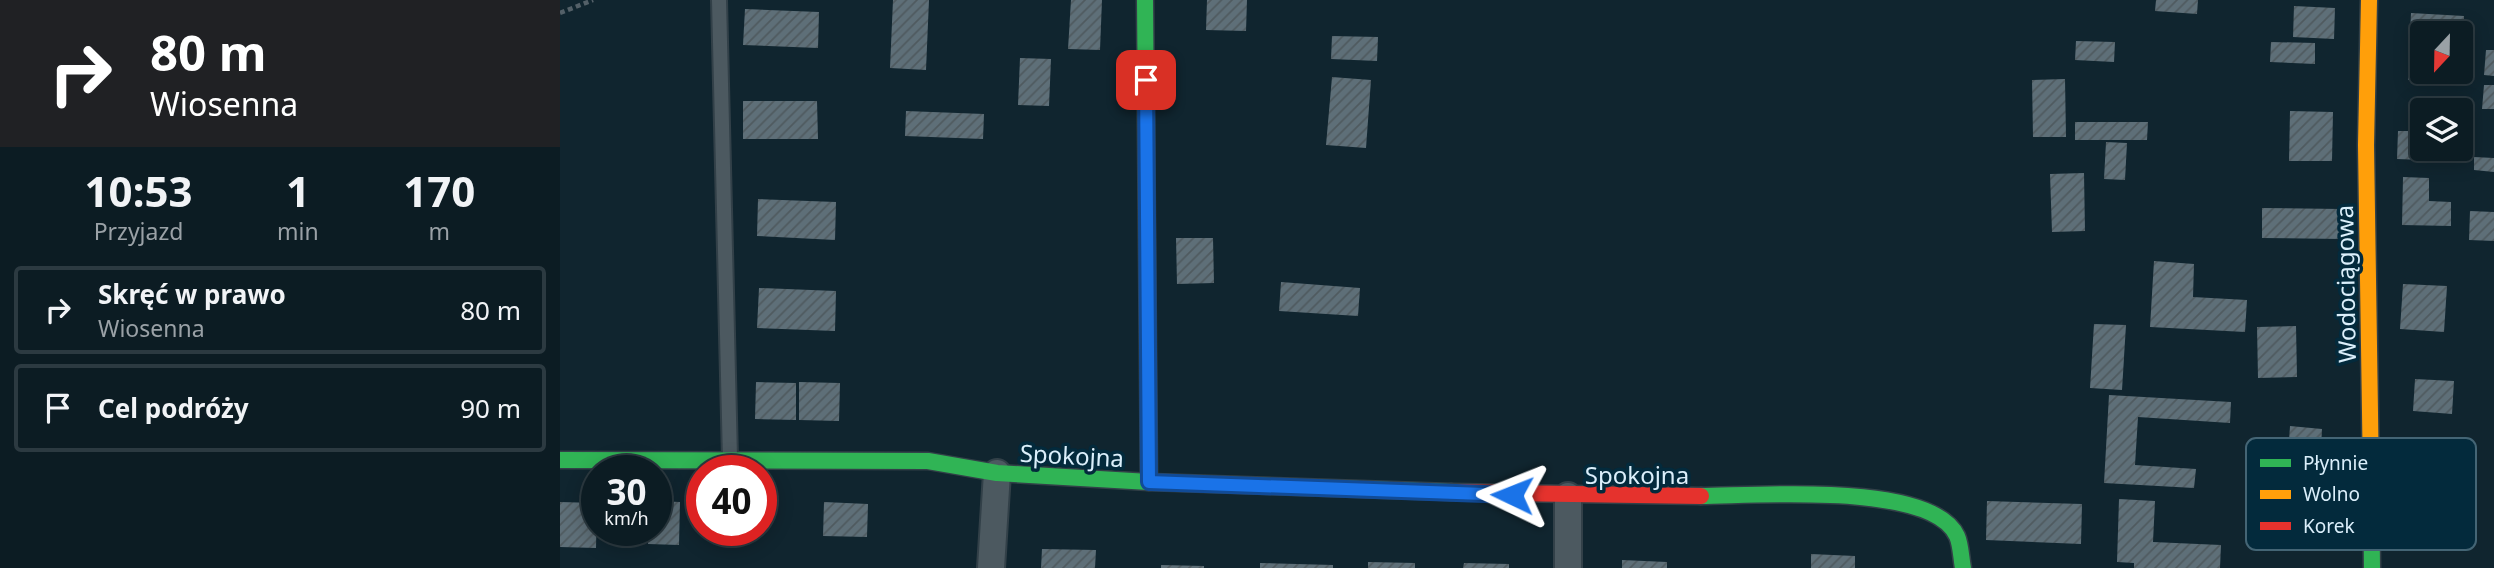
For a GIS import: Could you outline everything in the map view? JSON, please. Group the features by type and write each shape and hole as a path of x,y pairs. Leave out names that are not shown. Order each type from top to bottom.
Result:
{"street":[{"path":"1145,0 1149,482"},
{"name":"Wodociągowa","path":"2369,0 2366,145 2370,438"},
{"name":"Spokojna","path":"560,460 686,460"},
{"name":"Spokojna","path":"777,460 928,461 996,473 1149,482 1568,496 1871,496 1930,511 1957,535 1963,568"},
{"path":"991,568 996,473"},
{"path":"1568,496 1569,568"},
{"name":"Wodociągowa","path":"2372,550 2372,568"}],"lane":[{"path":"719,0 730,455"}],"path":[{"path":"560,13 593,0"}],"building":[{"path":"893,0 929,0 926,70 890,68"},
{"path":"1071,0 1102,0 1100,50 1068,49"},
{"path":"1207,0 1247,0 1246,31 1206,30"},
{"path":"2156,0 2198,0 2197,14 2155,11"},
{"path":"2294,6 2335,8 2334,39 2293,37"},
{"path":"745,9 819,12 818,48 743,45"},
{"path":"2411,13 2464,16 2464,21 2411,21"},
{"path":"2410,35 2410,80 2408,80"},
{"path":"1332,36 1378,37 1377,61 1331,59"},
{"path":"2076,41 2115,42 2114,62 2075,60"},
{"path":"2271,42 2315,43 2315,64 2270,62"},
{"path":"2486,50 2494,50 2494,76 2484,75"},
{"path":"1020,58 1051,59 1049,106 1018,105"},
{"path":"1332,77 1371,80 1366,148 1326,145"},
{"path":"2065,79 2066,137 2033,137 2032,80"},
{"path":"2484,85 2494,85 2494,109 2482,109"},
{"path":"743,101 817,101 818,139 743,139"},
{"path":"906,111 984,114 983,139 905,136"},
{"path":"2290,111 2333,112 2332,161 2289,161"},
{"path":"2075,122 2148,122 2147,140 2075,140"},
{"path":"2398,131 2410,131 2410,160 2397,159"},
{"path":"2106,142 2127,143 2125,180 2104,179"},
{"path":"2474,157 2494,158 2494,172 2474,170"},
{"path":"2084,173 2085,231 2052,232 2050,174"},
{"path":"2403,177 2429,178 2429,201 2451,202 2451,226 2402,225"},
{"path":"758,199 836,202 835,240 757,236"},
{"path":"2262,208 2341,209 2341,239 2262,238"},
{"path":"2470,211 2494,212 2494,241 2469,240"},
{"path":"1176,238 1213,238 1214,283 1177,284"},
{"path":"2154,261 2194,264 2193,297 2247,300 2245,332 2150,327"},
{"path":"1281,282 1360,288 1358,316 1279,311"},
{"path":"2403,284 2447,286 2444,332 2400,329"},
{"path":"759,288 836,291 835,331 757,328"},
{"path":"2094,324 2126,325 2122,390 2090,388"},
{"path":"2296,326 2297,377 2258,378 2257,327"},
{"path":"2415,379 2454,381 2452,414 2413,411"},
{"path":"756,382 796,383 796,420 755,419"},
{"path":"799,382 840,383 839,421 799,420"},
{"path":"2109,395 2231,402 2230,423 2138,417 2135,465 2196,469 2194,488 2104,483"},
{"path":"2290,426 2322,429 2322,438 2289,438"},
{"path":"2119,499 2155,501 2153,542 2221,545 2220,568 2134,568 2134,563 2117,562"},
{"path":"1987,501 2082,504 2081,544 1986,540"},
{"path":"560,502 581,503 581,546 596,548 560,547"},
{"path":"672,502 680,502 679,545 672,545"},
{"path":"824,502 868,504 867,537 823,536"},
{"path":"1042,549 1096,550 1095,568 1041,568"},
{"path":"1811,554 1855,556 1855,568 1811,568"},
{"path":"1622,560 1667,562 1667,568 1622,568"},
{"path":"1368,562 1415,563 1415,568 1368,568"},
{"path":"1260,563 1333,565 1333,568 1260,568"},
{"path":"1464,563 1509,564 1509,568 1463,568"},
{"path":"1161,565 1204,566 1204,568 1161,568"}],"traffic: fast":[{"path":"1145,0 1149,482"},
{"path":"560,460 928,461 997,473 1149,482 1451,492"},
{"path":"1701,496 1840,495 1879,499 1914,507 1941,518 1957,536 1963,568"},
{"path":"2372,550 2372,568"}],"traffic: slow":[{"path":"2369,0 2366,145 2370,438"}],"traffic: jam":[{"path":"1451,492 1701,496"}],"route":[{"path":"1146,80 1149,482 1512,495"}]}
